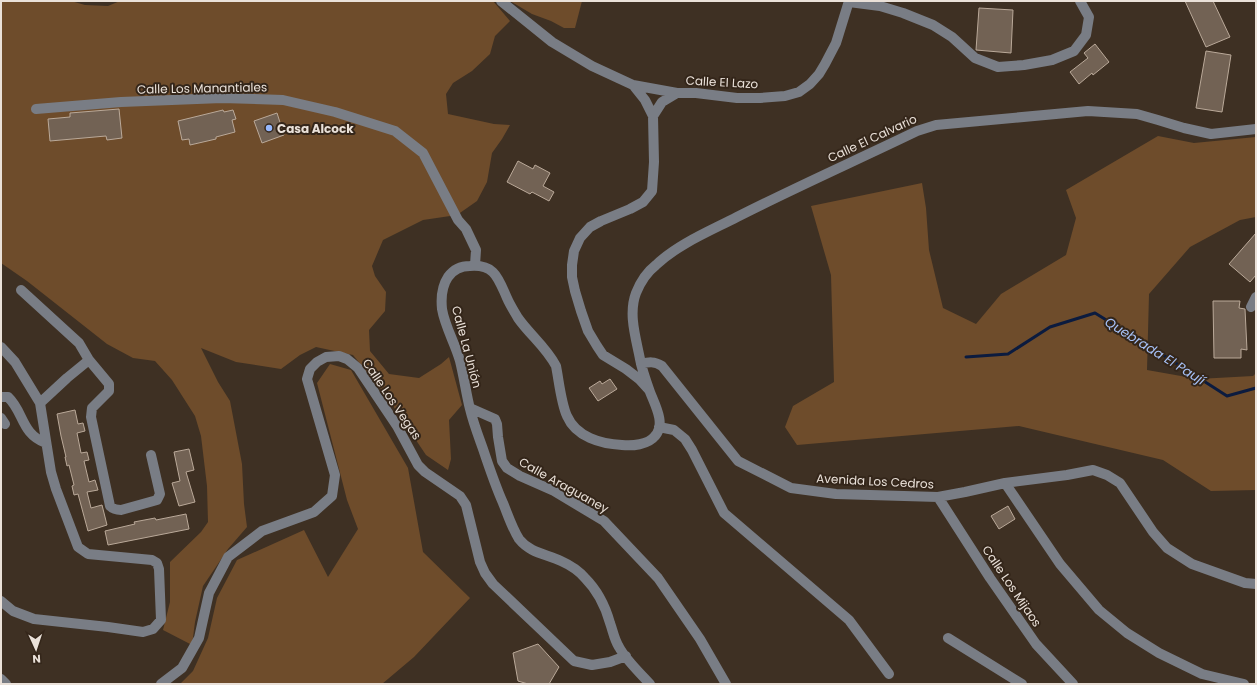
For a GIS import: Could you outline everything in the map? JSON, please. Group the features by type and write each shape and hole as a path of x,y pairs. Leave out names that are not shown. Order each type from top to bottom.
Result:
{"street":[{"path":"476,265 491,269 495,273 519,319 549,354 556,366 566,414 573,425 592,439 603,442 630,445 644,443 654,437 660,427 658,413 651,393 626,369 603,355 588,331 580,311 572,277 574,251 580,238 590,227 643,202 652,191 654,162 653,116 645,100 633,85 592,66 552,42 501,1"},
{"path":"849,2 880,6 903,13 927,23 952,37 975,58 998,67 1024,65 1052,60 1074,51 1086,35 1088,17 1080,1"},
{"name":"Calle El Lazo","path":"633,85 677,93 696,92 737,98 785,96 799,92 810,84 825,64 836,43 849,2"},
{"path":"653,116 662,102 677,93"},
{"name":"Calle Los Manantiales","path":"36,109 160,100 222,98 283,100 335,112 395,131 423,153 458,220 466,229 476,250 476,265"},
{"name":"Calle El Calvario","path":"651,393 641,364 633,310 634,301 641,284 649,271 656,264 672,252 722,225 789,191 917,131 936,125 1088,111 1137,114 1184,128 1211,134 1256,128"},
{"name":"Calle La Unión","path":"476,265 459,268 452,272 448,277 442,300 445,321 459,360 470,408 497,488 514,529 526,546 576,570 596,590 603,601 613,635 619,647 650,684"},
{"path":"21,290 80,343 88,360 109,384 109,391 92,408 91,417 110,506 112,508 115,510 121,510 157,500 160,494 151,456"},
{"path":"1251,307 1256,297"},
{"path":"1,347 15,362 40,403 50,472 78,547 88,554 152,560 157,563 159,569 161,620 153,629 142,632 34,619 13,611 1,601"},
{"name":"Calle Los Vegas","path":"161,684 182,668 199,638 209,593 228,557 262,531 314,512 332,496 335,475 306,379 310,369 317,362 326,357 339,356 348,359 358,368 397,426 418,465 425,472 460,496 466,505 480,562 485,573 493,584 574,661 592,665 610,662 626,656"},
{"path":"40,403 88,360"},
{"name":"Avenida Los Cedros","path":"641,364 651,362 662,366 736,451 738,461 791,488 836,494 938,497 1006,483 1067,476 1093,470 1107,475 1120,483 1153,532 1167,548 1192,564 1245,583 1256,584"},
{"path":"626,369 633,370 638,368 641,364"},
{"path":"1,397 8,398 14,402 22,421 32,435 40,441 46,443"},
{"name":"Calle Araguaney","path":"470,408 495,419 502,461 507,468 520,476 554,492 604,521 658,578 700,639 726,684"},
{"path":"660,427 674,430 685,438 724,513 849,620 889,674"},
{"path":"1006,483 1060,564 1099,610 1127,633 1159,653 1202,674 1244,684"},
{"name":"Calle Los Mijaos","path":"938,497 990,578 1036,644 1073,684"},
{"path":"948,638 1022,684"},
{"path":"1,678 6,684"}],"shaded area":[{"path":"1,1 71,1 85,5 108,6 120,1 493,1 510,21 495,36 490,54 472,71 453,83 446,94 448,114 494,124 510,125 492,153 487,182 477,201 457,215 423,220 383,240 372,266 375,276 386,292 385,311 369,330 370,351 389,374 419,378 449,357 462,405 449,420 451,459 448,470 426,455 387,397 353,355 316,347 300,355 281,369 236,362 201,348 218,382 230,401 242,464 247,527 228,549 203,586 195,622 192,645 163,630 170,602 170,562 201,532 208,522 207,486 201,436 195,416 172,380 155,361 133,358 107,344 27,281 1,263"},
{"path":"510,1 582,1 575,28 564,28 551,21 532,14"},
{"path":"1158,136 1194,143 1256,137 1256,217 1240,220 1190,247 1149,294 1147,370 1198,379 1253,376 1256,373 1256,490 1211,491 1163,460 1019,426 797,445 785,427 793,406 834,382 831,275 811,206 922,183 926,208 929,250 943,308 976,324 1001,294 1066,255 1076,218 1066,190"},
{"path":"330,364 351,370 408,468 423,552 470,598 414,657 382,684 180,684 193,671 208,638 217,598 237,560 304,530 328,577 358,529 347,500 317,383"}],"building":[{"path":"1185,1 1213,1 1230,37 1206,47"},
{"path":"979,8 1013,10 1011,53 976,50"},
{"path":"1095,44 1109,62 1079,84 1070,72 1088,58 1084,53"},
{"path":"1206,51 1231,55 1222,112 1196,108"},
{"path":"119,109 122,138 107,140 106,136 50,141 48,119 70,117 70,113"},
{"path":"223,110 224,112 233,110 236,119 232,120 235,132 216,137 216,139 190,145 189,139 182,140 178,121"},
{"name":"Casa Alcock","path":"277,113 284,135 262,143 254,121"},
{"path":"518,161 533,169 535,165 550,173 543,186 554,192 549,201 532,192 530,194 507,182"},
{"path":"1256,233 1256,275 1250,282 1229,264"},
{"path":"1213,301 1240,301 1239,308 1245,309 1247,350 1241,349 1241,358 1214,358"},
{"path":"610,379 617,389 598,401 589,388 600,381 602,384"},
{"path":"75,410 78,424 83,423 85,431 77,433 81,453 87,452 89,460 84,461 89,482 95,480 98,490 87,492 91,508 102,505 107,525 88,531 78,494 74,495 72,486 74,485 69,465 67,466 57,414"},
{"path":"189,449 194,470 186,472 195,502 179,506 172,483 180,481 174,452"},
{"path":"1008,506 1015,519 999,529 991,516"},
{"path":"186,514 189,529 108,545 105,531 135,524 134,522 155,518 156,520"},
{"path":"538,644 559,667 549,684 528,684 518,681 513,653"}],"waterway":[{"name":"Quebrada El Paují","path":"966,357 1008,354 1050,327 1095,313 1227,396 1256,388"}],"place":[{"name":"Casa Alcock","path":"269,128"}]}
